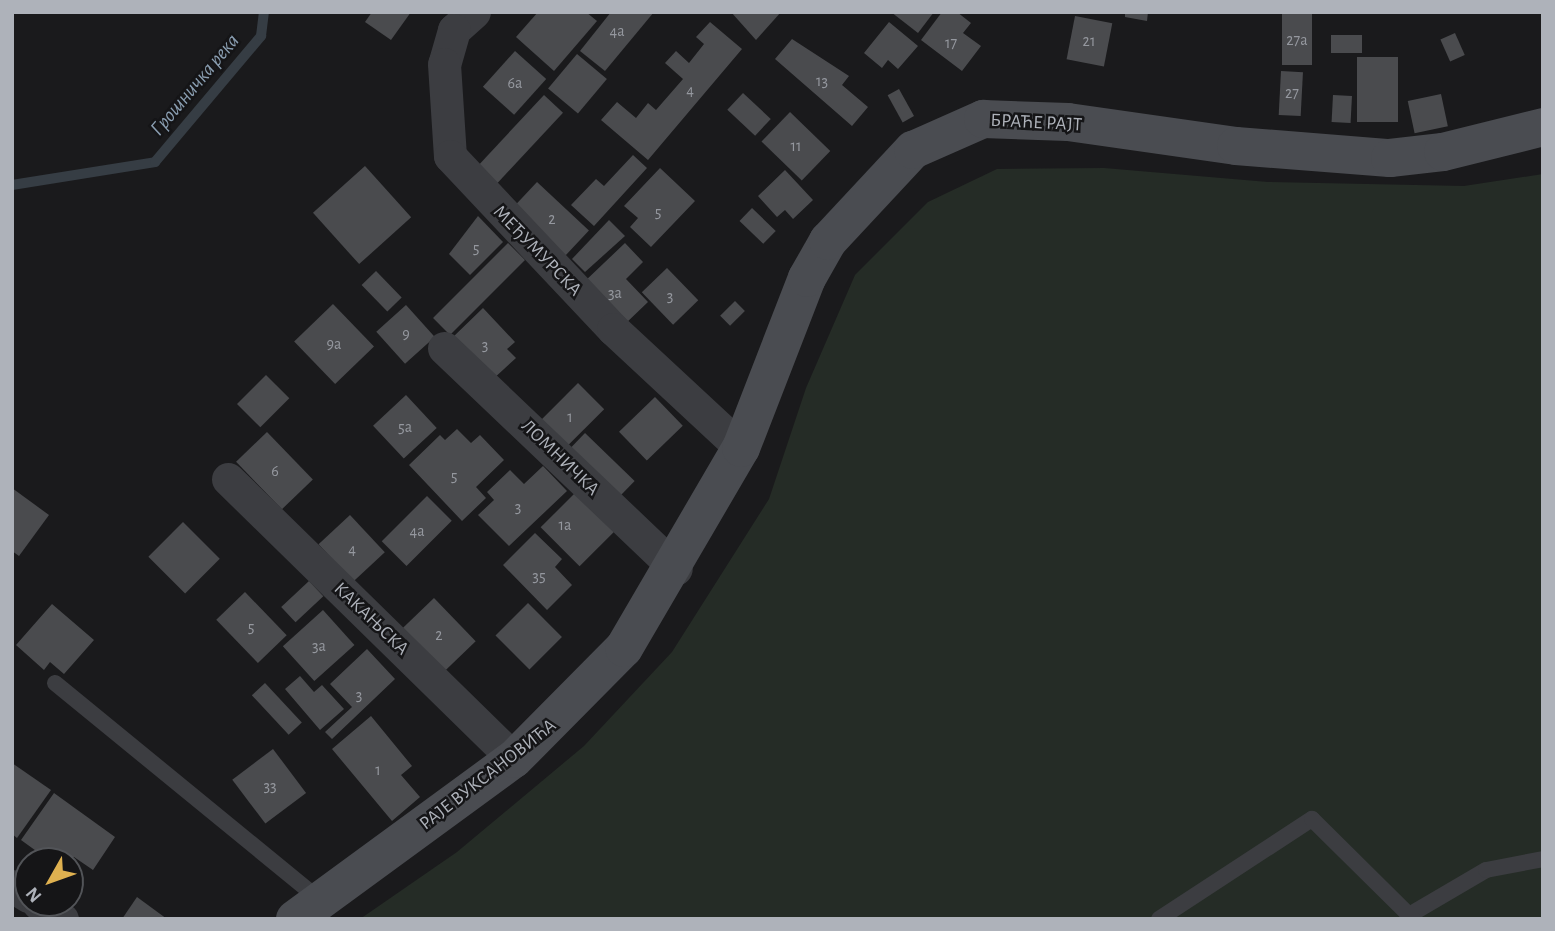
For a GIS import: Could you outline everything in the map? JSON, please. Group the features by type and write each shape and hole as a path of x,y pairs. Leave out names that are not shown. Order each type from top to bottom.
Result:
{"street":[{"name":"МЕЂУМУРСКА","path":"474,12 454,30 444,64 450,156 614,329 741,448"},
{"name":"БРАЋЕ РАЈТ","path":"676,569 741,448 807,278 828,241 877,181 935,136 984,119 1068,122 1236,146 1390,158 1443,152 1536,121"},
{"name":"ЛОМНИЧКА","path":"444,348 676,569"},
{"name":"КАКАЊСКА","path":"228,479 514,759"},
{"name":"РАЈЕ ВУКСАНОВИЋА","path":"308,910 514,759 625,648 676,569"}],"lane":[{"path":"55,683 308,910"},
{"path":"1159,919 1312,819 1412,916 1486,870 1543,859"}],"shaded area":[{"path":"1104,168 1268,182 1464,186 1543,174 1543,919 360,919 457,852 584,746 672,652 769,499 806,388 855,275 928,202 997,169"}],"building":[{"path":"372,12 411,12 391,40 365,22"},
{"path":"538,12 586,12 597,21 554,71 516,37"},
{"path":"611,12 654,12 605,71 580,51"},
{"path":"731,12 781,12 756,40"},
{"path":"891,12 934,12 918,33"},
{"path":"942,12 957,12 971,23 963,33 981,46 962,71 921,40"},
{"path":"1125,12 1148,12 1147,21 1125,17"},
{"path":"1282,14 1312,14 1312,65 1282,65"},
{"path":"1075,16 1112,23 1104,66 1067,59"},
{"path":"710,22 742,49 648,160 601,120 617,102 636,118 648,103 656,110 683,79 665,63 676,51 689,63 704,44 696,37"},
{"path":"889,22 918,46 898,69 888,60 882,68 864,53"},
{"path":"1455,33 1465,55 1450,61 1440,40"},
{"path":"1331,35 1362,35 1362,53 1331,53"},
{"path":"792,39 849,76 842,85 868,107 852,126 775,59"},
{"path":"515,51 546,79 514,115 483,87"},
{"path":"577,54 607,79 578,114 548,88"},
{"path":"1357,57 1398,57 1398,122 1357,122"},
{"path":"1281,71 1303,72 1301,116 1279,115"},
{"path":"899,89 914,116 903,122 888,95"},
{"path":"743,93 771,119 755,136 727,110"},
{"path":"1441,94 1448,126 1415,133 1408,101"},
{"path":"544,95 563,113 498,183 479,165"},
{"path":"1333,95 1352,96 1351,123 1332,122"},
{"path":"790,112 830,151 802,180 762,141"},
{"path":"633,155 647,168 594,226 571,205 596,179 604,186"},
{"path":"365,166 411,217 359,264 313,213"},
{"path":"660,168 695,201 651,247 630,227 638,218 624,206"},
{"path":"785,170 813,200 793,219 785,210 777,217 758,196"},
{"path":"537,182 589,230 566,255 514,207"},
{"path":"752,208 776,231 763,244 739,221"},
{"path":"478,216 503,242 470,275 449,254"},
{"path":"609,220 625,236 585,272 572,259"},
{"path":"508,243 525,260 450,335 433,318"},
{"path":"625,243 643,262 626,279 648,302 624,325 583,283"},
{"path":"667,268 698,300 673,325 642,292"},
{"path":"376,271 402,298 387,312 362,285"},
{"path":"735,301 745,311 730,326 720,316"},
{"path":"333,304 374,346 335,384 294,342"},
{"path":"406,305 435,337 405,364 376,332"},
{"path":"483,308 515,342 507,349 516,358 492,380 452,338"},
{"path":"266,375 289,398 260,427 237,404"},
{"path":"578,383 604,409 561,452 535,426"},
{"path":"406,395 437,428 404,459 373,426"},
{"path":"655,397 683,426 647,461 619,432"},
{"path":"457,429 471,443 480,435 504,460 476,487 486,498 462,521 409,465 440,435 445,440"},
{"path":"267,432 313,479 282,509 236,462"},
{"path":"585,433 635,481 616,500 566,452"},
{"path":"543,466 567,491 509,546 478,515 494,500 487,492 510,470 524,484"},
{"path":"12,488 49,515 19,556 12,551"},
{"path":"576,492 615,531 580,566 541,527"},
{"path":"427,496 452,521 406,566 382,541"},
{"path":"350,515 385,552 353,582 319,544"},
{"path":"183,522 220,559 185,593 148,557"},
{"path":"535,533 562,559 555,567 572,585 547,610 503,565"},
{"path":"309,581 323,596 296,622 281,607"},
{"path":"245,592 287,635 258,663 216,620"},
{"path":"434,598 476,641 445,671 403,628"},
{"path":"528,603 562,637 529,669 495,636"},
{"path":"52,604 94,640 64,674 50,662 44,670 16,645"},
{"path":"323,610 354,645 314,681 283,646"},
{"path":"367,649 395,679 332,739 325,732 352,707 330,684"},
{"path":"300,676 314,692 322,685 344,709 320,730 285,689"},
{"path":"265,683 302,722 289,735 252,695"},
{"path":"371,716 412,766 401,775 420,797 392,821 332,749"},
{"path":"273,749 306,793 265,824 232,780"},
{"path":"12,763 51,790 17,838 12,834"},
{"path":"54,793 115,837 93,870 84,864 84,847 31,847 21,840"},
{"path":"137,897 167,919 122,919"}],"waterway":[{"name":"Грошничка река","path":"12,185 155,162 261,36 264,12"}]}
